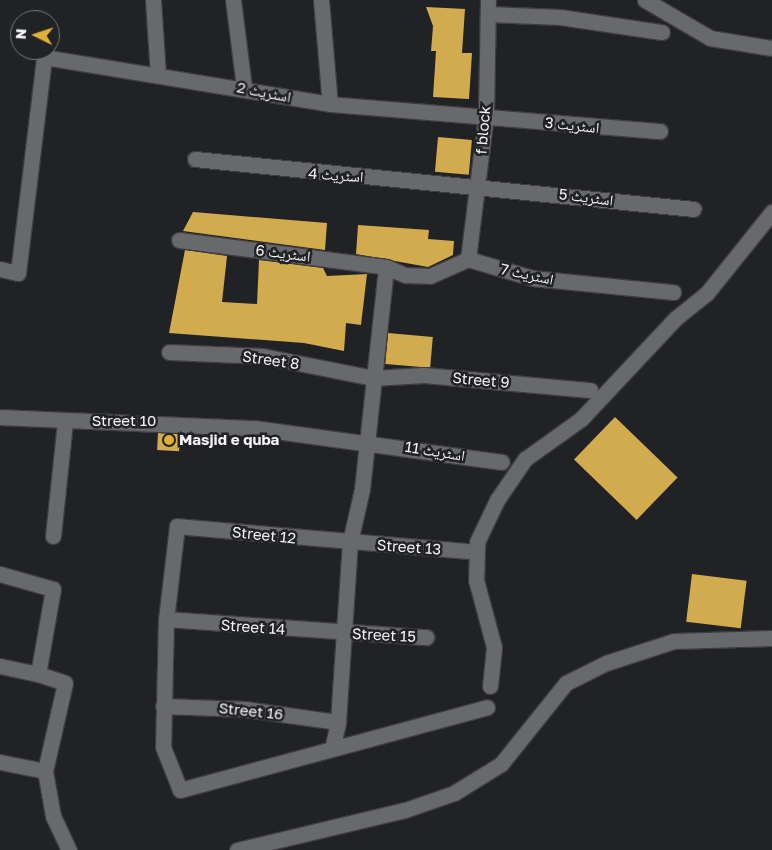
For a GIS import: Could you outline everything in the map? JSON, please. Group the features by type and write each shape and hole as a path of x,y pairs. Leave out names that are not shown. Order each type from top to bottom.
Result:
{"street":[{"path":"153,0 158,75"},
{"path":"233,0 244,87"},
{"path":"321,0 330,104"},
{"path":"645,0 710,38 772,48"},
{"path":"488,7 662,32"},
{"name":"f block","path":"468,259 486,114 488,7"},
{"name":"اسٹریٹ 2","path":"0,269 18,273 44,57 244,87 330,104 486,114"},
{"name":"اسٹریٹ 3","path":"486,114 572,127 660,132"},
{"name":"اسٹریٹ 4","path":"195,159 478,185"},
{"name":"اسٹریٹ 5","path":"478,185 694,209"},
{"path":"490,686 494,647 476,580 477,542 497,500 524,459 581,419 676,318 707,293 772,212"},
{"name":"اسٹریٹ 6","path":"179,240 386,266"},
{"path":"332,749 338,722 341,633 350,542 367,441 386,266 405,275 430,276 468,259"},
{"name":"اسٹریٹ 7","path":"468,259 532,278 673,292"},
{"name":"Street 8","path":"169,352 263,356 373,378"},
{"name":"Street 9","path":"373,378 424,375 590,390"},
{"name":"Street 10","path":"0,417 65,421 163,421 367,441"},
{"path":"54,536 65,421"},
{"name":"اسٹریٹ 11","path":"367,441 502,462"},
{"name":"Street 12","path":"166,619 177,526 350,542"},
{"name":"Street 13","path":"350,542 467,551"},
{"path":"0,574 53,589 38,674"},
{"path":"166,619 163,746 180,790 487,707"},
{"name":"Street 14","path":"166,619 341,633"},
{"name":"Street 15","path":"341,633 426,637"},
{"path":"237,850 405,810 454,793 501,764 566,683 606,664 674,641 772,638"},
{"path":"0,666 38,674 65,683 45,771 53,816 69,850"},
{"name":"Street 16","path":"163,706 245,709 338,722"},
{"path":"0,762 45,771"}],"building":[{"path":"426,7 465,9 462,53 472,53 469,99 433,97 436,51 431,51 433,26"},
{"path":"438,137 472,140 469,175 435,172"},
{"path":"193,212 327,223 325,250 183,231"},
{"path":"358,225 429,230 428,239 454,241 453,255 428,267 356,254"},
{"path":"185,250 227,256 222,302 257,304 259,260 323,268 327,276 367,274 361,325 346,323 344,351 304,343 169,333"},
{"path":"388,333 433,337 430,368 385,364"},
{"path":"615,417 678,477 637,520 574,459"},
{"name":"Masjid e quba","path":"158,433 180,434 179,451 157,450"},
{"path":"692,574 747,581 741,628 686,622"}],"place":[{"name":"Masjid e quba","path":"169,440"}]}
